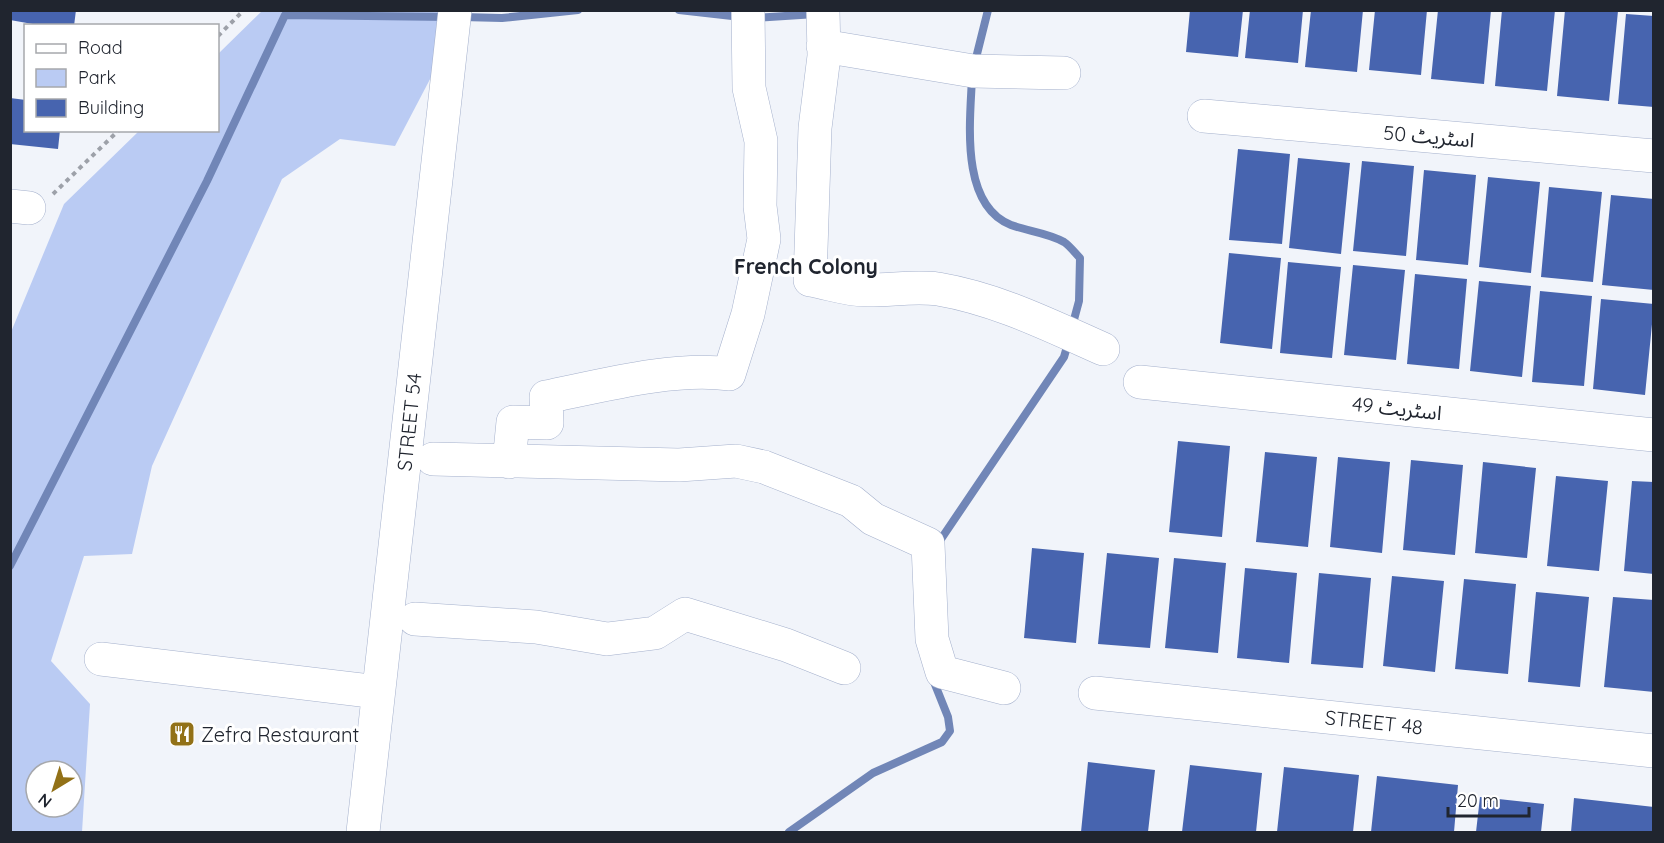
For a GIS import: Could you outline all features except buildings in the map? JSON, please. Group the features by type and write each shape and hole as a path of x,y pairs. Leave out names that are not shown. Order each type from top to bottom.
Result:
{"street":[{"name":"STREET 54","path":"363,832 455,10"},
{"path":"509,462 513,422 547,423 546,397 615,383 707,371 729,374 748,314 764,239 760,206 761,141 749,88 749,19"},
{"path":"1064,73 973,71 822,25 814,149 810,280 868,290 899,286 937,289 1012,308 1095,345"},
{"name":"اسٹریٹ 50","path":"1204,116 1653,156"},
{"name":"اسٹریٹ 49","path":"1140,382 1653,435"},
{"path":"433,459 679,465 736,461 764,467 851,501 873,519 928,544 932,639 942,672 1004,688"},
{"path":"415,619 536,627 607,639 655,633 685,614 786,645 844,668"},
{"path":"101,659 378,692"},
{"name":"STREET 48","path":"1095,693 1653,751"}],"path":[{"path":"219,35 244,10"},
{"path":"20,207 53,194 117,132"}],"green space":[{"path":"262,11 438,11 439,62 395,146 340,139 282,179 152,466 132,554 84,556 51,661 90,704 84,800 84,759 24,759 24,819 83,819 82,832 11,832 11,332 64,204 138,132 219,132 219,53"}],"waterway":[{"path":"462,17 502,18 578,10"},
{"path":"679,10 741,17"},
{"path":"974,66 988,10"},
{"path":"754,18 816,14"},
{"path":"10,566 207,181 285,15 449,17"},
{"path":"972,78 970,139 976,181 983,200 995,215 1011,225 1058,239 1080,258 1079,301 1072,327"},
{"path":"937,545 1064,357 1069,340"},
{"path":"789,832 873,773 942,742 950,731 948,717 932,677"}],"place":[{"name":"Zefra Restaurant","path":"182,734"}],"district":[{"name":"French Colony","path":"806,266"}]}
